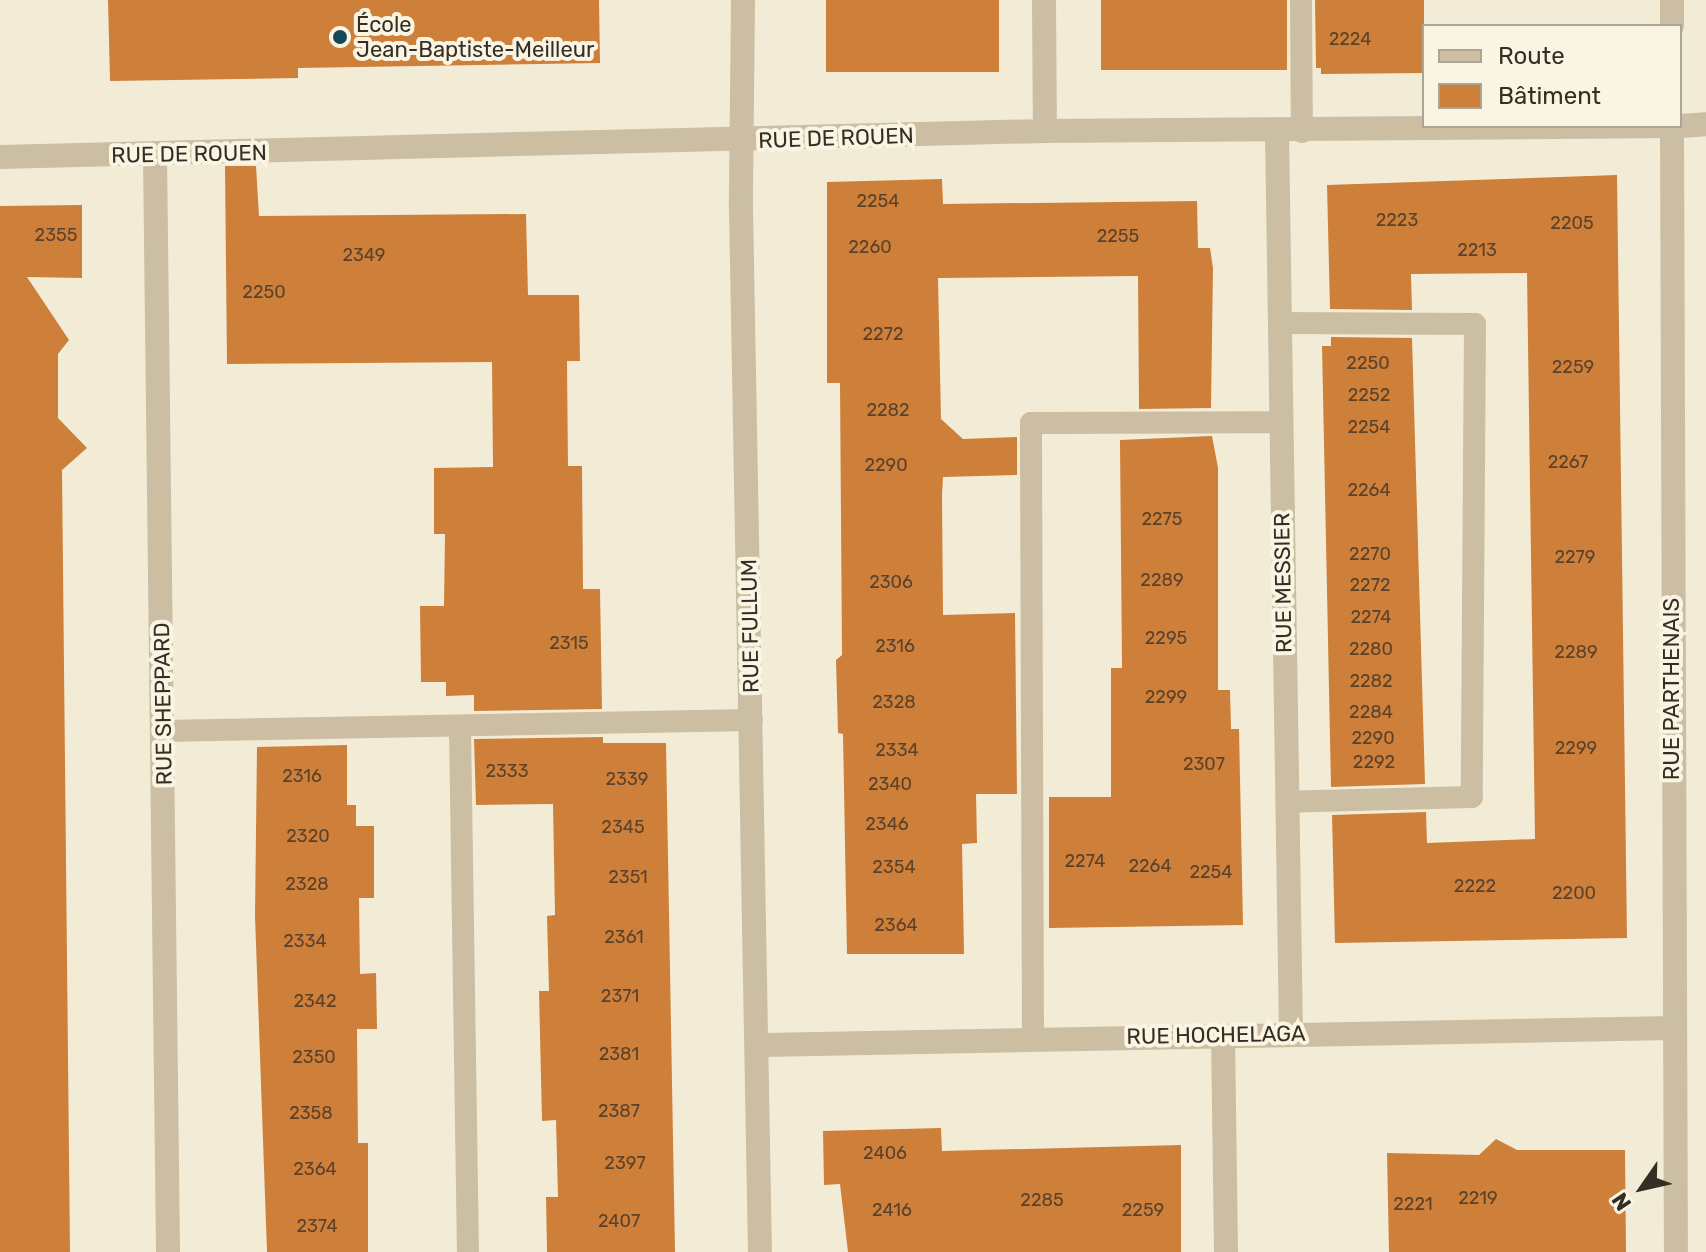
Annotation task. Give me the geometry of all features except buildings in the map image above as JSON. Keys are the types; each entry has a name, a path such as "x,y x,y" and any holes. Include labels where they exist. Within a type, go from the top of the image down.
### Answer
{"street":[{"name":"RUE FULLUM","path":"743,0 760,1252"},
{"path":"1044,0 1045,131"},
{"path":"1672,0 1672,24"},
{"path":"1682,126 1706,124"},
{"name":"RUE DE ROUEN","path":"0,157 1045,131 1277,133 1549,128"},
{"name":"RUE PARTHENAIS","path":"1672,128 1676,1252"},
{"name":"RUE MESSIER","path":"1277,133 1291,1033"},
{"name":"RUE SHEPPARD","path":"155,155 168,1252"},
{"name":"RUE HOCHELAGA","path":"759,1045 1673,1028"},
{"path":"1223,1035 1226,1252"}],"lane":[{"path":"1301,0 1302,132"},
{"path":"1279,323 1475,324 1472,797 1287,802"},
{"path":"1033,1040 1031,423 1280,422"},
{"path":"163,731 460,728 752,720"},
{"path":"460,728 468,1252"}],"place":[{"name":"École Jean-Baptiste-Meilleur","path":"340,37"}]}
